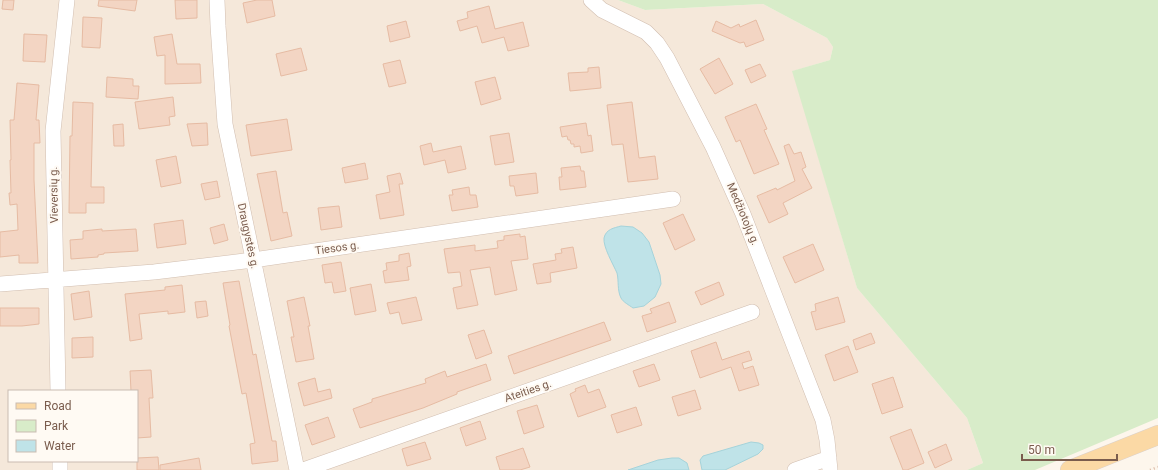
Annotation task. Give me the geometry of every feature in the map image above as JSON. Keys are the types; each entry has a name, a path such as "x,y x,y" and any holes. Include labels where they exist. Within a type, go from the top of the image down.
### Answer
{"main road":[{"path":"1070,470 1158,435"}],"street":[{"name":"Vieversių g.","path":"58,390 53,131 67,0"},
{"name":"Draugystės g.","path":"217,0 225,124 297,470"},
{"name":"Medžiotojų g.","path":"591,0 602,10 646,32 657,44 667,58 713,147 743,214 817,406 827,440 830,464"},
{"name":"Tiesos g.","path":"0,284 154,272 253,260 673,199"},
{"name":"Ateities g.","path":"304,470 752,312"},
{"path":"795,470 830,464"}],"path":[{"path":"1150,470 1158,467"}],"shaded area":[{"path":"0,0 618,0 645,10 763,4 827,38 833,47 830,60 793,71 857,288 967,418 983,463 967,470 0,470"}],"green space":[{"path":"618,0 1158,0 1158,418 1035,470 967,470 983,463 967,418 857,288 792,71 830,60 833,47 827,38 763,4 645,10"}],"water":[{"path":"621,226 633,227 642,233 649,242 660,275 661,284 655,297 644,306 633,308 622,299 619,292 617,273 605,246 605,235 611,229"},
{"path":"751,442 763,445 763,449 758,454 725,470 702,470 700,460 703,456"},
{"path":"679,458 687,463 689,470 628,470 658,460"}],"building":[{"path":"3,0 14,0 13,10 2,9"},
{"path":"99,0 137,0 135,11 98,6"},
{"path":"175,0 197,0 197,18 176,19"},
{"path":"257,0 272,0 275,16 247,23 243,3"},
{"path":"489,6 495,29 523,22 529,46 508,51 504,37 482,43 477,26 460,31 457,21 468,18 467,12"},
{"path":"83,17 102,18 100,48 82,47"},
{"path":"756,20 764,40 746,47 744,42 740,43 712,31 716,21 731,28 739,24 740,27"},
{"path":"406,21 410,37 390,42 387,26"},
{"path":"24,34 47,35 45,62 23,61"},
{"path":"172,34 177,64 200,64 201,83 165,84 165,55 157,56 154,37"},
{"path":"301,48 307,70 281,76 276,54"},
{"path":"719,58 733,84 715,94 700,69"},
{"path":"400,60 406,83 389,87 383,64"},
{"path":"760,64 766,76 751,83 745,70"},
{"path":"599,67 601,88 570,91 568,73 588,72 588,68"},
{"path":"107,77 133,79 133,86 139,86 138,99 106,97"},
{"path":"495,77 501,99 481,105 475,82"},
{"path":"17,83 39,85 36,120 39,120 40,143 34,143 34,180 38,263 19,263 19,255 0,257 0,232 18,230 17,204 10,205 9,193 11,193 10,120 14,120"},
{"path":"173,97 175,116 169,117 170,125 139,129 135,102"},
{"path":"73,102 93,103 91,187 104,187 104,203 86,203 86,213 69,213 70,136 72,136"},
{"path":"632,102 639,158 655,156 658,179 628,182 623,144 612,145 607,105"},
{"path":"756,104 767,129 764,130 779,164 754,174 740,140 736,142 725,117"},
{"path":"287,119 292,150 251,156 246,125"},
{"path":"207,123 208,145 192,146 187,124"},
{"path":"586,123 588,136 591,135 593,151 581,153 580,146 574,147 574,144 571,144 567,136 562,137 560,127"},
{"path":"123,124 124,146 114,146 113,125"},
{"path":"509,133 514,162 495,165 490,136"},
{"path":"431,143 433,152 461,146 466,169 448,173 445,160 424,165 420,146"},
{"path":"789,144 794,154 801,152 806,167 802,169 812,188 783,203 788,214 769,223 757,196 776,188 777,190 795,181 784,146"},
{"path":"176,156 181,183 161,187 156,160"},
{"path":"365,163 368,179 345,183 342,168"},
{"path":"580,166 581,171 584,171 586,187 560,190 559,177 562,177 561,168"},
{"path":"276,171 283,213 287,212 292,236 271,241 257,174"},
{"path":"400,173 403,184 399,184 404,215 380,219 376,195 390,192 387,176"},
{"path":"536,173 538,193 516,196 514,186 510,186 509,176"},
{"path":"217,181 220,197 205,200 201,184"},
{"path":"469,187 470,195 476,195 478,207 452,211 449,195 453,195 452,190"},
{"path":"339,206 342,227 321,230 318,208"},
{"path":"683,214 695,240 675,250 663,223"},
{"path":"183,220 186,244 157,248 154,224"},
{"path":"224,224 228,240 214,244 210,228"},
{"path":"102,229 102,231 136,229 138,251 104,253 98,255 98,257 71,259 70,240 83,239 83,231"},
{"path":"520,234 520,237 525,236 528,259 511,261 517,290 495,295 490,267 470,270 478,305 457,309 453,288 462,286 460,272 448,273 444,249 475,245 475,251 498,248 497,241 504,240 504,236"},
{"path":"813,244 824,270 795,283 783,257"},
{"path":"573,247 577,268 550,273 551,282 537,284 533,264 556,260 555,254 562,253 561,249"},
{"path":"409,253 411,266 407,267 409,280 385,283 383,271 387,270 386,263 399,261 399,255"},
{"path":"341,262 346,291 334,293 332,282 325,283 322,265"},
{"path":"239,281 253,355 256,354 272,441 276,441 278,461 252,464 250,444 255,443 246,393 242,394 229,326 223,283"},
{"path":"719,282 724,295 701,305 695,292"},
{"path":"371,284 376,311 355,315 350,288"},
{"path":"182,285 185,312 168,314 168,311 139,314 142,339 130,341 125,294 165,290 165,287"},
{"path":"89,291 92,317 74,320 71,294"},
{"path":"304,297 310,326 308,326 314,359 296,362 291,337 294,337 287,301"},
{"path":"416,297 422,320 402,324 399,312 390,314 387,303"},
{"path":"838,297 845,322 816,330 811,312 816,311 815,304"},
{"path":"206,301 208,316 197,318 195,302"},
{"path":"669,302 676,322 647,332 642,316 652,313 650,309"},
{"path":"0,308 39,308 39,324 0,326"},
{"path":"604,322 611,340 514,374 508,356"},
{"path":"484,330 492,353 476,359 468,335"},
{"path":"871,333 875,343 856,350 853,340"},
{"path":"93,337 93,357 72,358 72,338"},
{"path":"716,342 722,360 749,351 752,360 742,363 744,369 753,366 759,385 739,391 731,367 700,378 691,351"},
{"path":"848,346 858,372 834,381 825,355"},
{"path":"486,364 491,380 457,392 457,394 423,408 360,428 353,409 372,402 372,399 426,383 425,379 445,371 447,377"},
{"path":"654,364 660,380 639,387 633,371"},
{"path":"151,370 153,398 149,398 151,437 138,438 138,390 131,390 130,371"},
{"path":"893,377 903,407 882,414 872,384"},
{"path":"315,378 318,392 330,389 332,398 304,406 298,383"},
{"path":"585,385 588,393 599,389 606,407 578,417 570,394 576,391 575,389"},
{"path":"695,390 701,409 678,416 672,397"},
{"path":"537,405 544,427 524,434 517,411"},
{"path":"636,407 642,425 617,433 611,415"},
{"path":"328,417 335,437 312,445 305,425"},
{"path":"480,421 486,439 466,446 460,428"},
{"path":"911,429 924,463 907,470 903,470 890,437"},
{"path":"425,442 431,459 407,466 402,449"},
{"path":"946,444 952,460 935,468 928,452"},
{"path":"523,448 530,467 520,470 500,470 496,457"},
{"path":"158,457 159,470 137,470 138,458"},
{"path":"199,458 201,470 160,470 160,465"}]}
